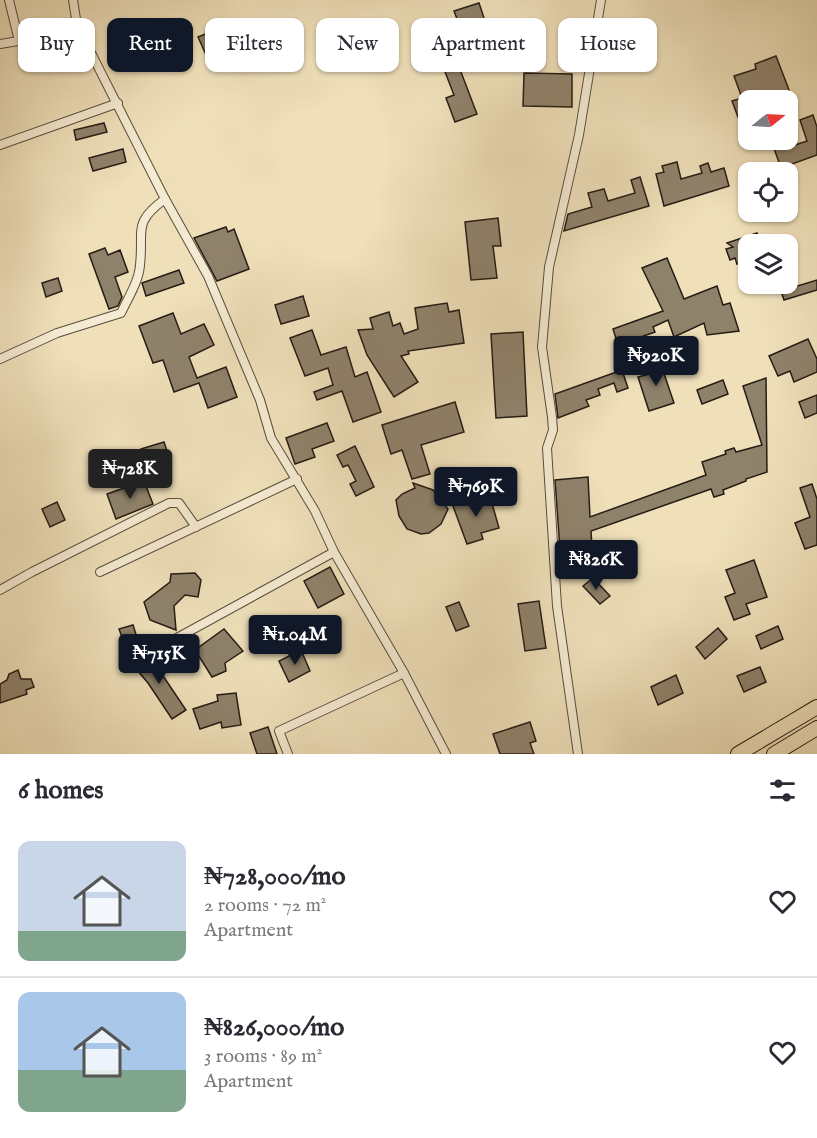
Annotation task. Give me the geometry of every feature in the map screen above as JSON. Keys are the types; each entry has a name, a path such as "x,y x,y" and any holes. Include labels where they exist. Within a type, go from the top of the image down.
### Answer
{"highway":[{"path":"738,754 817,707"},
{"path":"774,754 817,729"}],"street":[{"path":"9,0 18,37"},
{"path":"73,0 76,18"},
{"path":"578,754 557,606 547,448 553,430 542,346 549,267 579,135 601,0"},
{"path":"0,44 18,41"},
{"path":"95,58 165,198 208,276 260,400 271,438 297,479 334,552 404,673 446,754"},
{"path":"0,145 118,103"},
{"path":"0,359 57,333 121,313 141,266 140,230 148,211 165,198"},
{"path":"100,572 297,479"},
{"path":"0,590 169,503 179,503 183,506 196,527"},
{"path":"155,650 334,552"},
{"path":"288,754 279,731 404,673"}],"building":[{"path":"479,3 484,18 457,18 454,11"},
{"path":"205,34 205,53 198,37"},
{"path":"776,56 789,90 739,90 734,76 756,69 755,64"},
{"path":"445,72 461,72 477,114 455,122 446,98 454,95"},
{"path":"524,73 572,74 572,107 523,106"},
{"path":"738,99 738,117 732,101"},
{"path":"813,115 817,127 817,155 798,162 779,162 775,150 798,150 798,144 807,141 800,120"},
{"path":"104,123 107,132 76,140 74,130"},
{"path":"123,149 126,162 93,171 89,158"},
{"path":"677,162 681,179 702,173 700,166 708,163 711,172 724,168 729,186 664,206 656,174 664,172 662,166"},
{"path":"640,177 649,206 564,231 568,214 592,207 588,193 604,189 608,201 635,193 631,180"},
{"path":"498,218 501,246 493,246 497,278 471,280 465,222"},
{"path":"226,227 228,232 234,229 249,269 217,281 194,238"},
{"path":"738,239 738,264 735,258 730,260 726,249 733,247 727,243"},
{"path":"105,248 108,255 120,250 128,272 115,277 122,297 118,306 109,309 89,254"},
{"path":"667,258 684,299 717,286 723,305 730,303 739,331 707,335 704,323 674,337 668,320 653,327 655,332 618,345 613,329 663,311 642,268"},
{"path":"179,270 184,283 146,296 142,283"},
{"path":"58,278 62,291 46,297 42,283"},
{"path":"817,280 817,290 784,300 782,294 798,294 798,286"},
{"path":"303,296 309,316 281,324 275,305"},
{"path":"447,303 449,312 459,310 464,343 408,351 409,354 401,356 418,382 394,397 367,355 358,330 373,329 370,318 389,312 393,326 400,323 404,334 418,329 415,308"},
{"path":"173,313 181,334 204,324 214,345 189,357 197,378 226,367 237,397 208,408 199,383 174,392 163,360 153,363 139,326"},
{"path":"312,330 321,355 346,347 355,377 367,372 381,412 353,422 342,391 317,400 314,392 333,385 328,368 305,376 290,338"},
{"path":"523,332 527,416 496,418 491,334"},
{"path":"808,339 817,359 817,372 794,382 790,371 778,376 769,356"},
{"path":"658,356 674,403 649,411 638,377 653,373 648,359"},
{"path":"622,370 628,388 617,392 614,383 598,389 600,395 586,400 589,406 558,418 555,394"},
{"path":"766,378 767,472 723,490 724,494 714,497 711,489 591,531 592,547 560,549 555,480 588,477 590,517 706,475 702,462 726,454 725,451 734,448 736,452 762,445 743,386"},
{"path":"723,380 728,394 702,404 697,390"},
{"path":"817,395 817,413 805,418 799,402"},
{"path":"455,402 464,432 421,445 430,474 412,479 402,450 391,454 382,425"},
{"path":"327,423 334,441 312,449 315,457 295,464 286,438"},
{"path":"164,442 171,463 148,471 141,449"},
{"path":"355,446 374,487 356,496 350,484 356,481 348,465 343,467 337,455"},
{"path":"144,481 153,504 116,519 107,494"},
{"path":"413,483 433,490 448,509 441,524 429,533 421,534 407,529 399,516 396,500 402,494 415,488"},
{"path":"812,484 817,499 817,545 805,549 795,523 810,517 800,488"},
{"path":"489,493 499,528 481,533 483,539 467,544 453,506"},
{"path":"57,502 65,520 50,527 42,509"},
{"path":"754,560 767,597 746,604 750,614 734,620 725,597 735,593 726,570"},
{"path":"330,567 344,594 318,608 304,581"},
{"path":"195,573 201,580 198,597 185,595 174,606 176,630 150,620 144,602 170,582 171,574"},
{"path":"593,578 610,596 600,604 583,586"},
{"path":"539,601 546,648 525,651 518,604"},
{"path":"459,602 469,626 456,631 446,607"},
{"path":"133,625 139,644 126,648 119,629"},
{"path":"778,626 783,639 761,649 756,636"},
{"path":"718,628 727,639 705,659 696,647"},
{"path":"224,629 243,651 225,663 226,671 212,677 195,650"},
{"path":"301,650 310,671 289,682 279,661"},
{"path":"147,652 186,710 172,719 132,664"},
{"path":"760,667 766,682 744,692 737,676"},
{"path":"18,670 21,679 31,679 34,687 26,690 27,694 0,703 0,684 7,680 9,674"},
{"path":"676,675 683,693 658,705 651,687"},
{"path":"236,693 241,725 222,728 221,722 200,729 193,709 218,701 217,695"},
{"path":"530,722 536,741 530,743 534,754 500,754 493,734"},
{"path":"268,727 277,754 257,754 250,733"}]}
